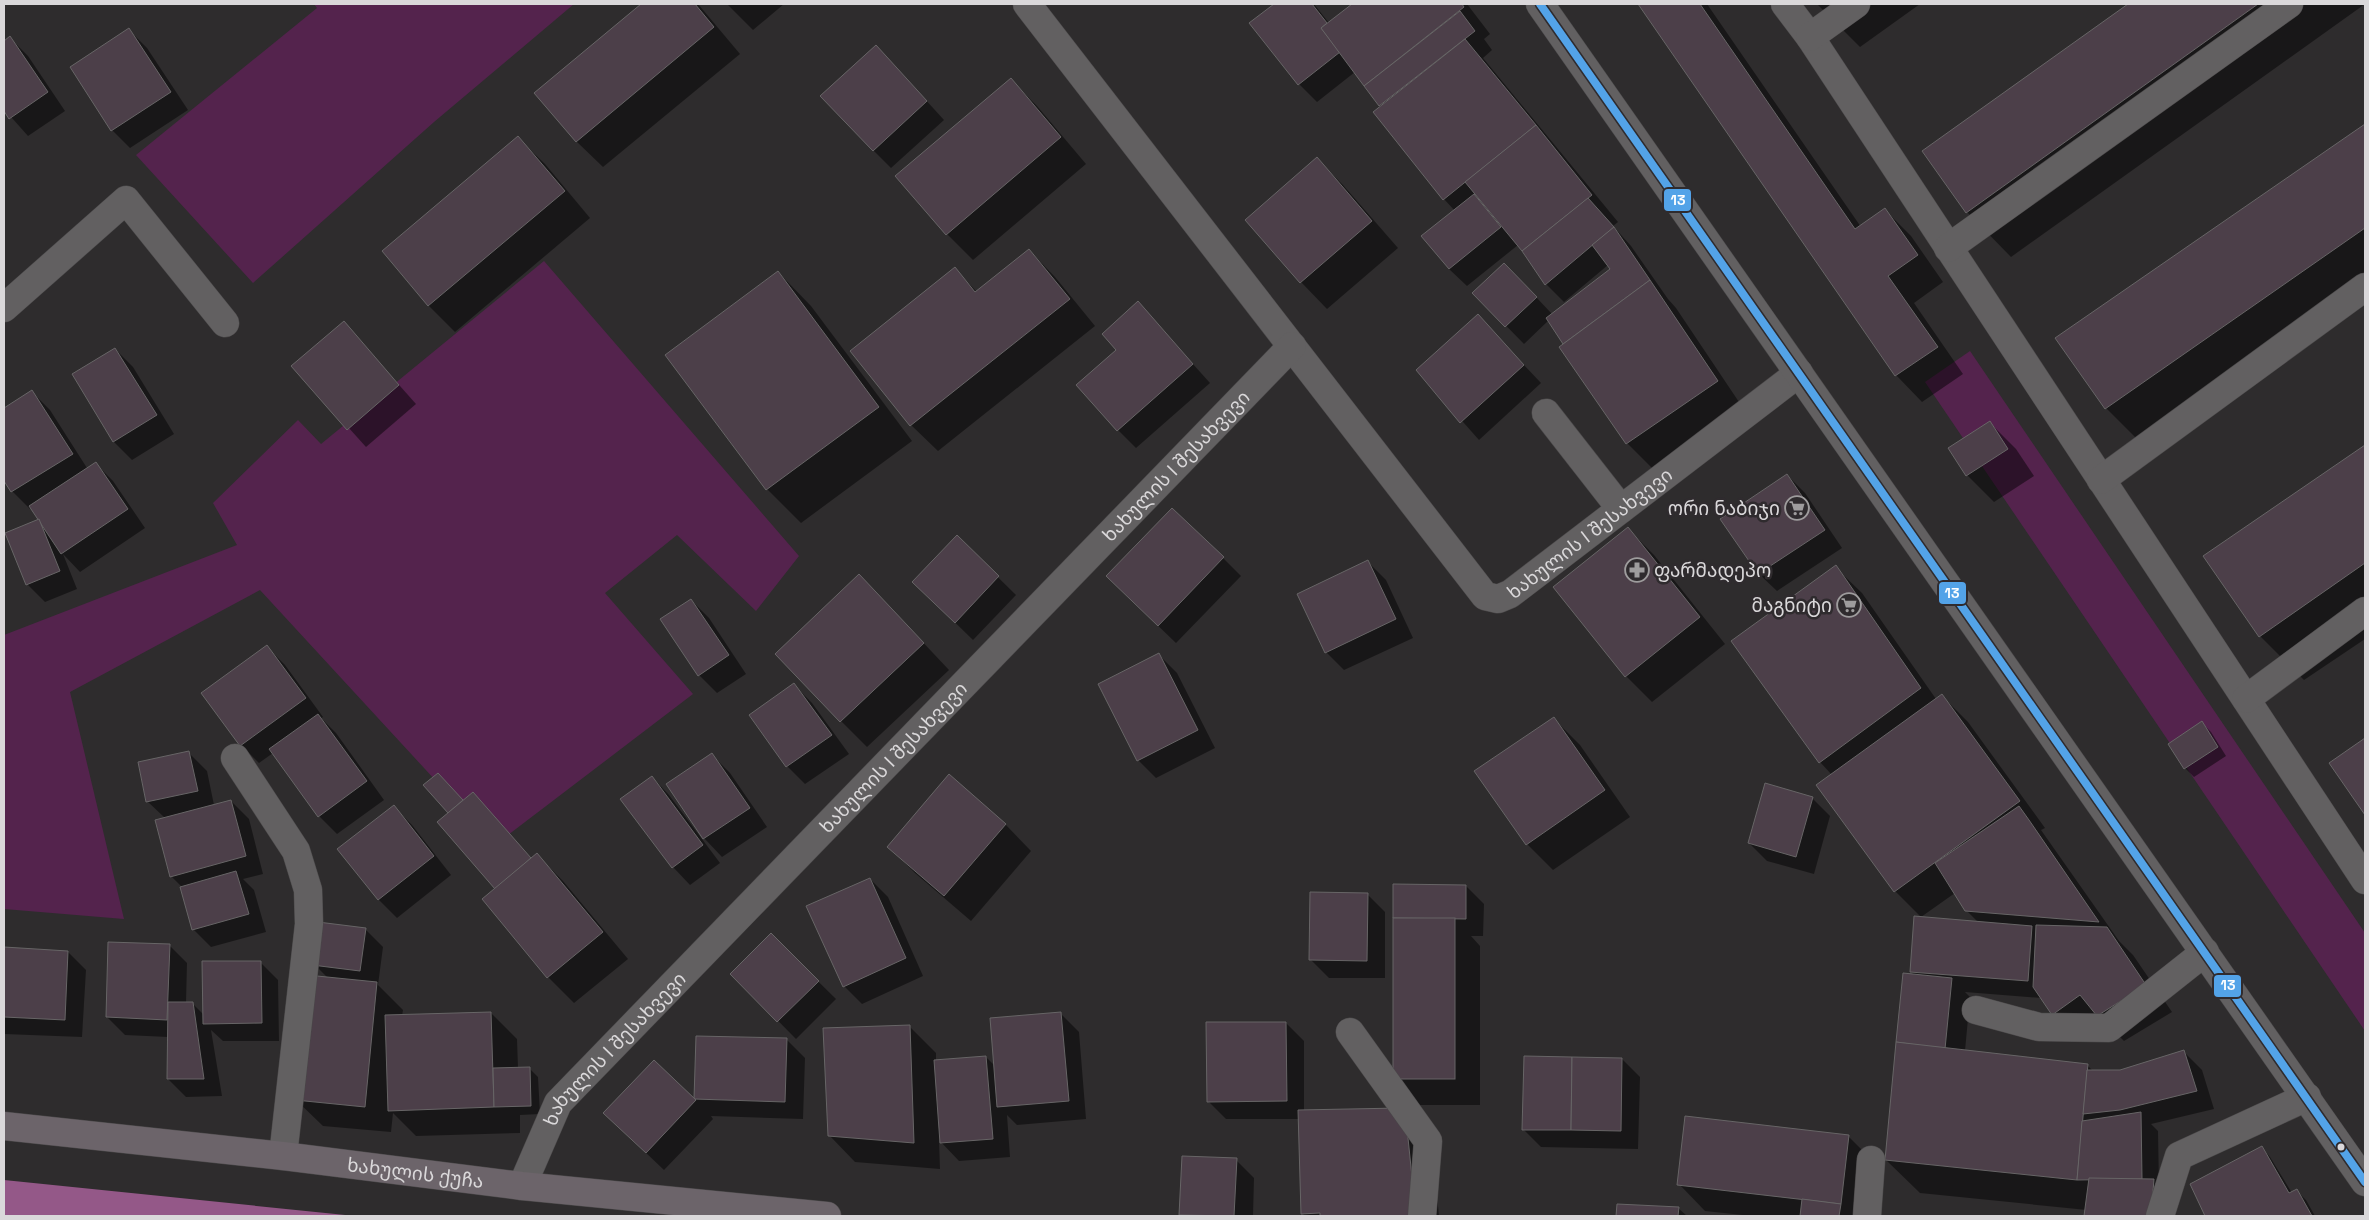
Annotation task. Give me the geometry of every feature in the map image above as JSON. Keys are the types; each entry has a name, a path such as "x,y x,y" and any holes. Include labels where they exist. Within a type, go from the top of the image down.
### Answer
{"main road":[{"name":"ხახულის ქუჩა","path":"4,1126 283,1156 522,1186 827,1216"}],"street":[{"name":"ხახულის I შესახვევი","path":"1027,4 1485,596 1498,600 1510,594 1799,373"},
{"path":"1540,4 2365,1182"},
{"path":"1785,4 1810,37 2365,880"},
{"path":"1810,37 1856,4"},
{"path":"1948,248 2289,4"},
{"path":"4,308 126,200 225,323"},
{"path":"2101,480 2365,287"},
{"name":"ხახულის I შესახვევი","path":"522,1186 558,1103 1292,346"},
{"path":"1546,413 1621,509"},
{"path":"2246,699 2365,610"},
{"path":"235,758 296,851 308,890 310,924 283,1156"},
{"path":"1976,1010 2038,1027 2109,1028 2205,952"},
{"path":"1350,1032 1428,1141 1422,1216"},
{"path":"2160,1216 2179,1156 2307,1097"},
{"path":"1866,1216 1871,1160"}],"shaded area":[{"path":"314,4 574,4 434,122 253,283 136,155 317,8"},
{"path":"544,261 799,556 756,611 677,535 605,593 693,694 495,845 260,590 70,692 124,919 4,909 4,635 237,545 213,503 298,420 321,444"},
{"path":"1970,351 2365,933 2365,1031 1925,382"},
{"path":"4,1180 355,1216 4,1216"}],"building":[{"path":"641,4 695,4 714,27 576,142 534,93"},
{"path":"1274,4 1312,4 1327,23 1321,28 1340,52 1298,85 1249,23"},
{"path":"1352,4 1462,4 1464,7 1364,86 1321,28"},
{"path":"1638,4 1700,4 1855,229 1885,208 1918,255 1888,276 1938,347 1895,376"},
{"path":"2128,4 2258,4 1966,213 1922,151"},
{"path":"1460,11 1475,31 1379,106 1364,86"},
{"path":"129,28 171,92 111,131 70,67"},
{"path":"10,36 48,92 9,119 4,111 4,41"},
{"path":"1465,39 1536,125 1443,200 1373,112"},
{"path":"876,45 927,101 873,151 820,96"},
{"path":"1011,78 1061,137 946,235 895,176"},
{"path":"2365,124 2365,228 2105,409 2055,338"},
{"path":"1536,125 1592,195 1522,251 1465,182"},
{"path":"518,136 565,191 428,306 382,251"},
{"path":"1317,157 1372,221 1300,283 1245,220"},
{"path":"1474,194 1501,227 1449,269 1421,236"},
{"path":"1588,198 1614,227 1545,285 1522,251"},
{"path":"1614,227 1650,280 1563,344 1546,318 1610,269 1592,245"},
{"path":"1029,249 1070,299 910,426 850,351 955,267 975,292"},
{"path":"1504,263 1537,297 1505,327 1472,293"},
{"path":"778,271 879,407 766,490 665,355"},
{"path":"1650,280 1718,381 1626,444 1559,347"},
{"path":"1138,301 1193,364 1117,431 1076,385 1116,350 1102,334"},
{"path":"1478,314 1524,365 1460,423 1416,370"},
{"path":"344,321 399,385 347,430 291,366"},
{"path":"115,348 157,415 113,442 72,374"},
{"path":"32,390 73,454 11,492 4,481 4,408"},
{"path":"1990,421 2008,449 1966,476 1948,448"},
{"path":"2365,445 2365,563 2259,637 2203,556"},
{"path":"96,462 128,509 61,554 29,506"},
{"path":"1787,474 1825,530 1758,574 1720,519"},
{"path":"1172,508 1224,557 1158,626 1106,576"},
{"path":"39,519 60,571 26,585 5,533"},
{"path":"1628,527 1700,617 1625,677 1553,587"},
{"path":"957,535 999,576 955,623 912,582"},
{"path":"1368,560 1396,619 1325,653 1297,594"},
{"path":"1836,565 1921,688 1819,763 1731,641"},
{"path":"859,574 924,643 840,722 775,654"},
{"path":"691,599 729,655 698,676 660,619"},
{"path":"267,645 306,698 240,746 201,693"},
{"path":"1159,653 1198,730 1137,761 1098,684"},
{"path":"794,683 832,735 786,767 749,715"},
{"path":"1942,694 2020,801 1894,892 1816,785"},
{"path":"318,714 367,781 318,817 269,749"},
{"path":"1554,717 1605,790 1526,845 1474,771"},
{"path":"2202,721 2218,747 2184,769 2168,744"},
{"path":"2365,738 2365,815 2329,763"},
{"path":"189,751 198,791 146,802 138,762"},
{"path":"712,753 750,808 703,839 666,784"},
{"path":"438,773 463,800 448,813 423,785"},
{"path":"949,774 1006,824 944,896 887,847"},
{"path":"652,776 703,845 672,868 620,799"},
{"path":"1765,783 1813,797 1796,857 1748,843"},
{"path":"473,792 531,858 495,889 437,822"},
{"path":"231,800 246,856 170,877 155,820"},
{"path":"394,805 434,856 378,900 337,849"},
{"path":"2019,806 2099,922 1965,911 1935,863"},
{"path":"537,853 603,932 547,978 482,899"},
{"path":"236,871 249,914 192,930 180,887"},
{"path":"870,878 906,958 843,987 806,906"},
{"path":"1393,884 1466,885 1466,919 1393,918"},
{"path":"1310,892 1368,893 1367,961 1309,960"},
{"path":"1914,916 2032,926 2028,981 1910,972"},
{"path":"1393,918 1455,918 1455,1079 1393,1079"},
{"path":"318,922 366,928 360,971 312,965"},
{"path":"2036,925 2107,927 2146,985 2097,1016 2080,995 2052,1015 2033,987"},
{"path":"771,933 819,981 777,1022 730,974"},
{"path":"108,942 170,944 167,1020 106,1017"},
{"path":"4,947 68,951 65,1020 4,1017"},
{"path":"202,961 261,961 262,1023 203,1024"},
{"path":"1903,973 1952,978 1945,1049 1896,1042"},
{"path":"307,975 377,982 365,1107 295,1100"},
{"path":"168,1002 193,1002 204,1079 167,1079"},
{"path":"491,1012 494,1107 388,1111 385,1015"},
{"path":"1061,1012 1069,1101 997,1107 990,1018"},
{"path":"1206,1022 1286,1022 1287,1101 1207,1102"},
{"path":"910,1025 914,1143 828,1136 823,1028"},
{"path":"696,1036 787,1038 785,1102 694,1099"},
{"path":"1896,1042 2088,1064 2077,1180 1885,1160"},
{"path":"2184,1050 2197,1091 2120,1110 2083,1114 2087,1070 2120,1070"},
{"path":"986,1056 993,1139 940,1143 934,1060"},
{"path":"1524,1056 1572,1057 1571,1130 1522,1130"},
{"path":"1572,1057 1622,1058 1621,1131 1571,1130"},
{"path":"654,1060 696,1100 646,1153 603,1113"},
{"path":"530,1067 531,1106 494,1107 493,1068"},
{"path":"1400,1108 1408,1138 1416,1216 1320,1216 1320,1213 1301,1214 1298,1110"},
{"path":"2141,1112 2142,1179 2077,1180 2082,1121"},
{"path":"1685,1116 1849,1135 1841,1204 1677,1185"},
{"path":"2262,1146 2289,1193 2297,1189 2312,1216 2205,1216 2190,1184"},
{"path":"1182,1156 1237,1158 1234,1216 1179,1215"},
{"path":"2089,1178 2154,1179 2151,1216 2084,1216"},
{"path":"1802,1199 1841,1204 1839,1216 1800,1216"},
{"path":"1617,1204 1679,1207 1678,1216 1616,1216"}],"transit line":[{"name":"13","path":"1540,4 2365,1182"}],"place":[{"name":"ორი ნაბიჯი","path":"1797,508"},
{"name":"ფარმადეპო","path":"1637,570"},
{"name":"მაგნიტი","path":"1849,605"}]}
